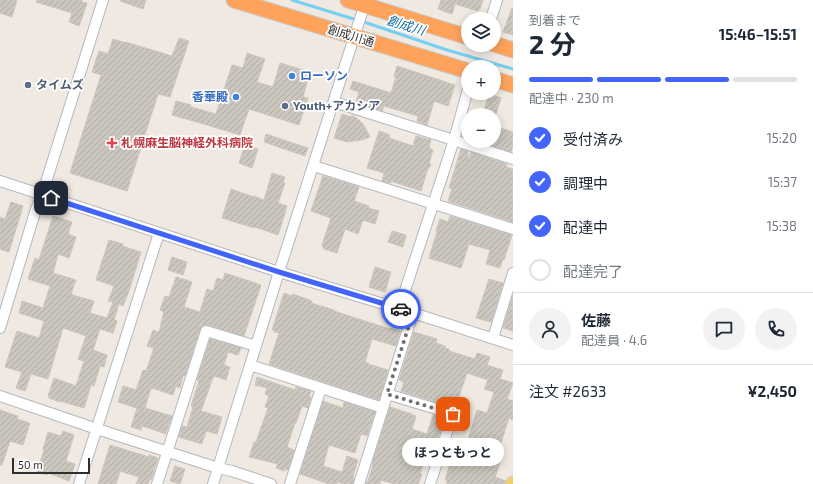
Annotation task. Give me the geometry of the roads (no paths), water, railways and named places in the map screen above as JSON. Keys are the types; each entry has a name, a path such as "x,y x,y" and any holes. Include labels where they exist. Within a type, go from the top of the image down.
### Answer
{"highway":[{"name":"創成川通","path":"234,0 356,33 461,69"},
{"path":"348,0 461,35"},
{"path":"501,46 513,50"},
{"path":"501,81 513,85"}],"street":[{"path":"0,328 36,208 42,195 103,0"},
{"path":"493,12 497,0"},
{"path":"213,484 364,6"},
{"path":"399,309 454,140 465,100"},
{"path":"334,102 513,159"},
{"path":"314,166 513,229"},
{"path":"0,182 279,272 513,345"},
{"path":"79,484 159,233"},
{"path":"493,338 513,273"},
{"path":"359,484 413,313"},
{"path":"157,484 206,331 256,346"},
{"path":"250,365 383,408"},
{"path":"290,484 320,388"},
{"path":"387,394 453,414 430,484"},
{"path":"0,396 167,452 271,484"}],"waterway":[{"name":"創成川","path":"292,0 447,50 513,69"}],"place":[{"name":"ローソン","path":"292,76"},
{"name":"タイムズ","path":"28,85"},
{"name":"香華殿","path":"236,97"},
{"name":"Youth+アカシア","path":"285,106"},
{"name":"札幌麻生脳神経外科病院","path":"112,143"},
{"name":"ほっともっと","path":"453,414"}]}
